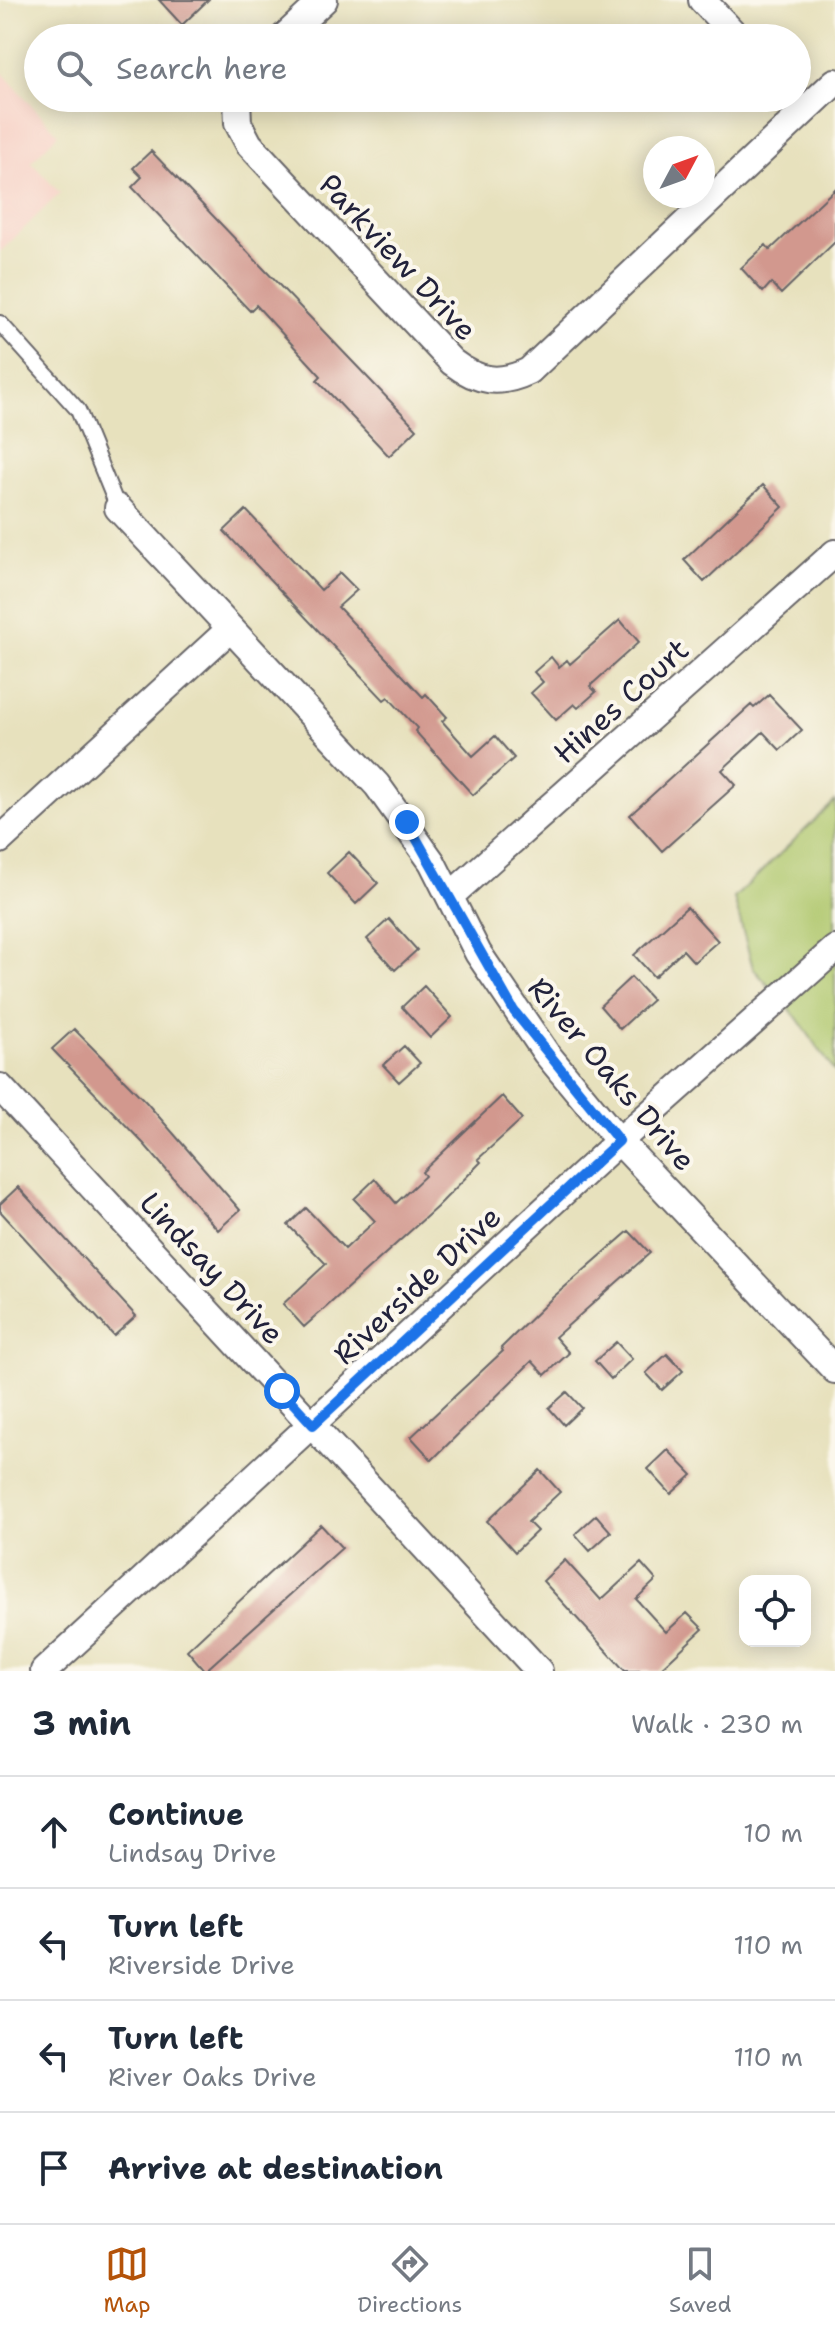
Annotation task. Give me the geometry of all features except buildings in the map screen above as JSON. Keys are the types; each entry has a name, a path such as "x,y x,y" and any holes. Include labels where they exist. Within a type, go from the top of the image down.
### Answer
{"street":[{"path":"298,24 324,0"},
{"path":"702,0 725,24"},
{"name":"Parkview Drive","path":"811,97 835,82"},
{"name":"Parkview Drive","path":"238,112 238,123 249,144 452,362 467,374 491,381 512,379 529,371 791,112"},
{"name":"River Oaks Drive","path":"118,508 377,785 407,822 450,896 478,953 514,1011 619,1141 835,1370"},
{"name":"Hines Court","path":"450,896 835,553"},
{"path":"0,840 230,629"},
{"name":"Riverside Drive","path":"44,1671 619,1141 835,949"},
{"name":"Lindsay Drive","path":"0,1087 539,1671"}],"lane":[{"path":"0,323 78,410 118,508"}],"shaded area":[{"path":"0,70 24,96 24,112 38,112 58,134 31,162 60,193 0,252"}],"green space":[{"path":"835,801 835,1072 797,1018 753,968 734,898"}],"route":[{"path":"282,1391 313,1425 619,1141 514,1011 478,953 432,862 407,822"}]}
